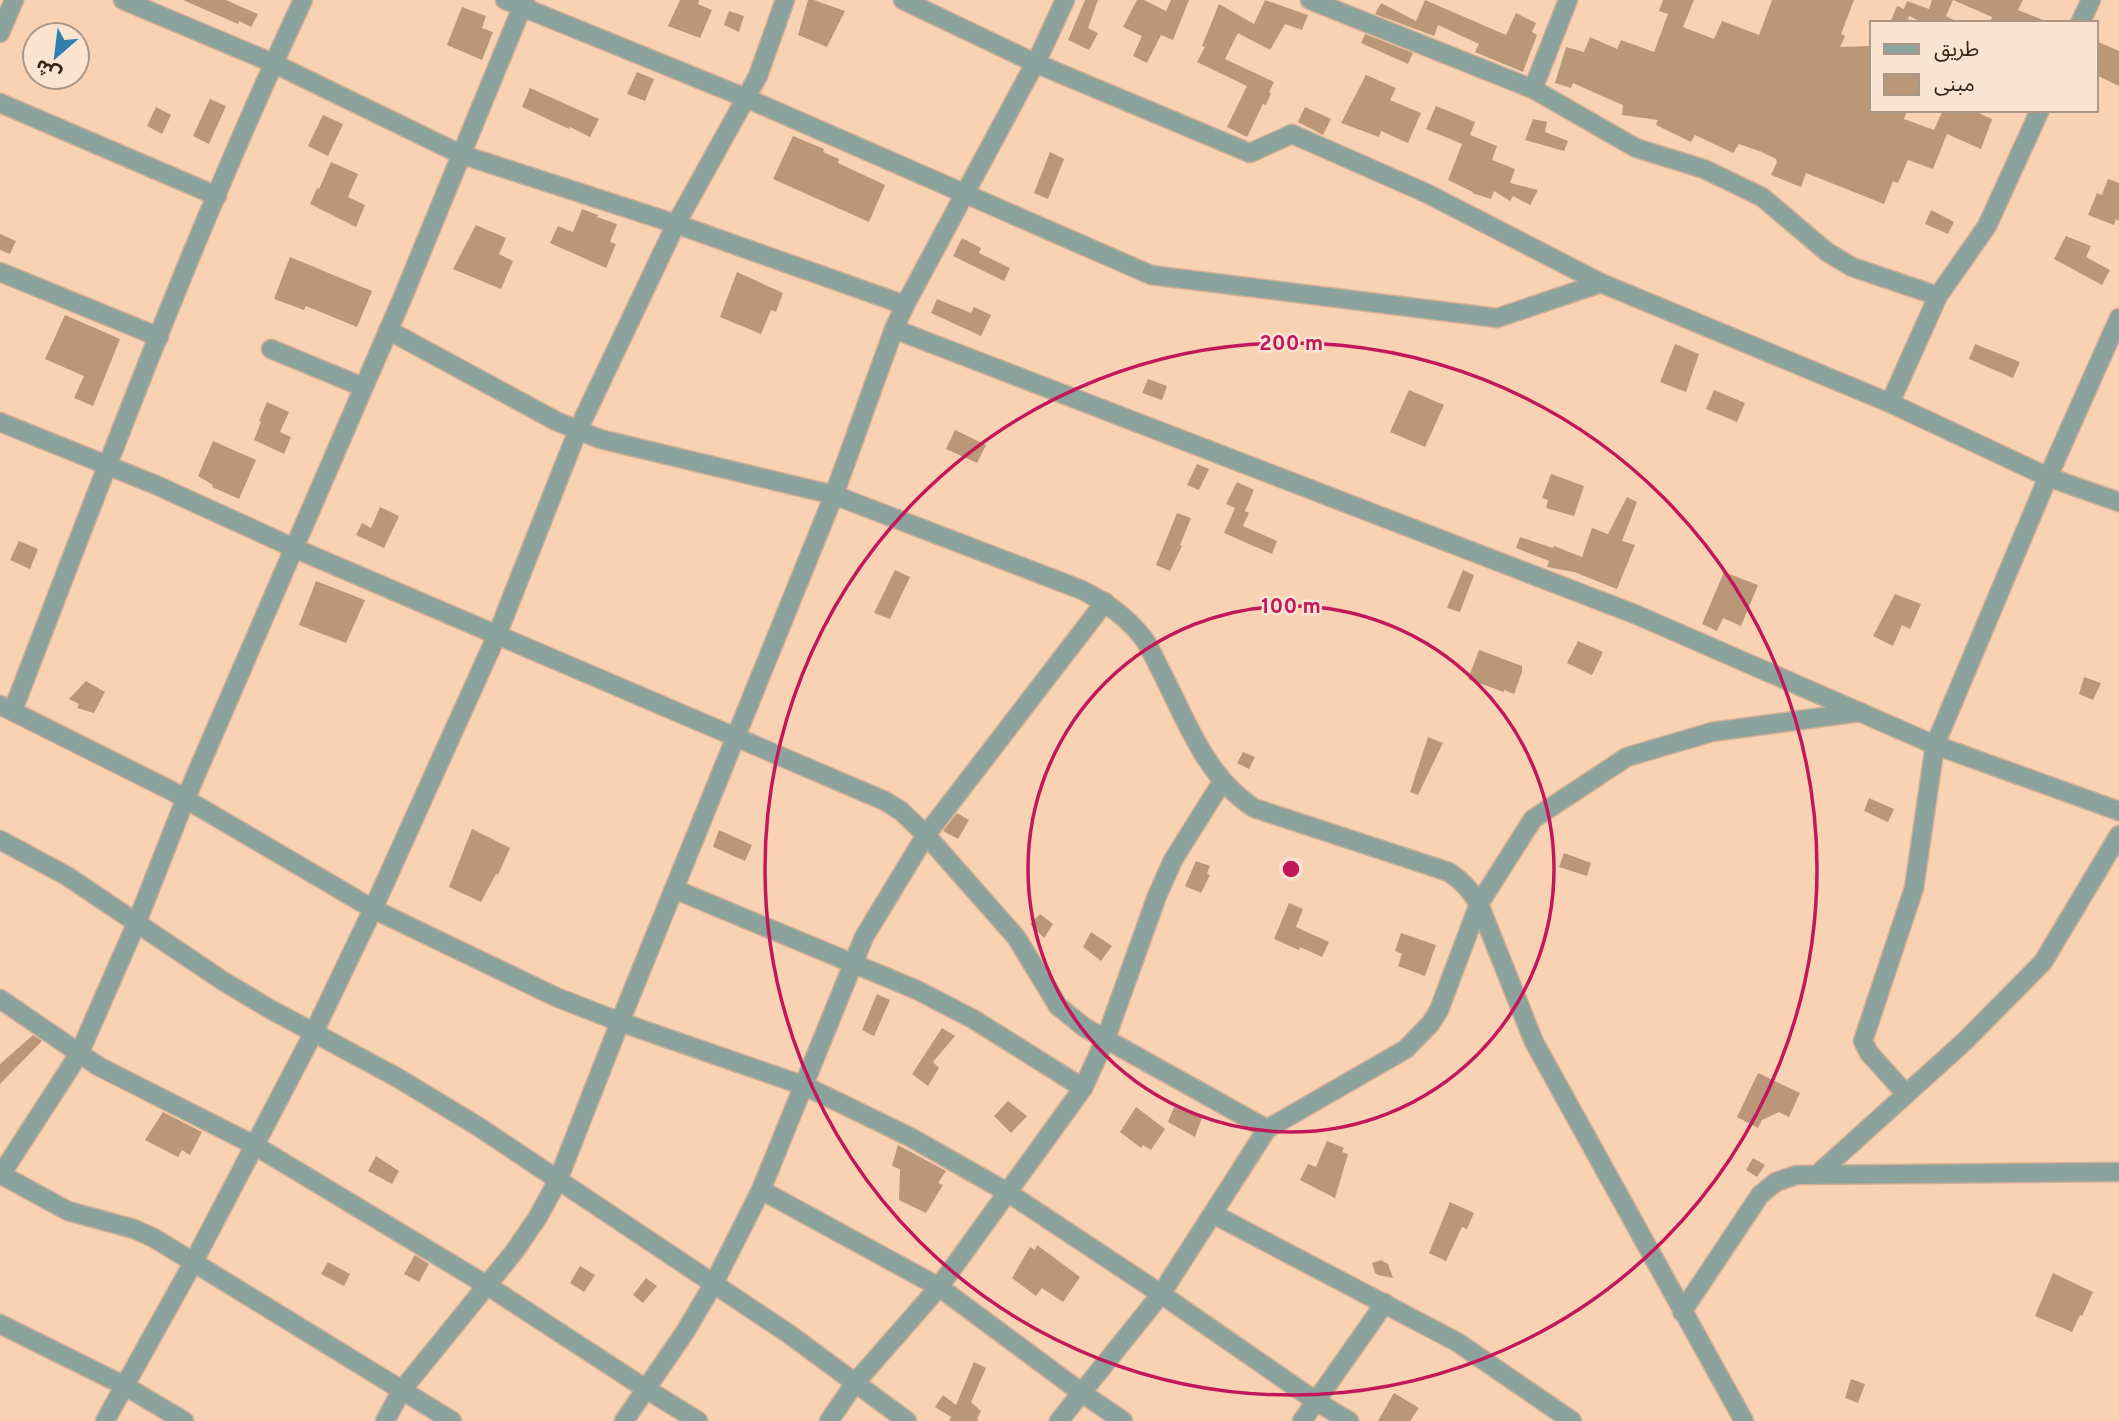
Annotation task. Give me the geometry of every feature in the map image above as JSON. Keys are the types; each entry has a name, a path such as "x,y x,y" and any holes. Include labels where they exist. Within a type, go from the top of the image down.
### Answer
{"street":[{"path":"0,33 14,0"},
{"path":"123,0 273,63 460,154 676,223 905,305"},
{"path":"303,0 273,63 217,196 6,707 185,800 373,909 556,997 805,1086 910,1137 1007,1192 1349,1421"},
{"path":"505,0 524,4 746,98 1151,275 1497,318 1601,283"},
{"path":"105,1421 193,1263 314,1032 373,909 497,635 578,430 676,223 758,76 785,0"},
{"path":"903,0 1035,63 1250,153 1292,134 1426,193 1601,283 1890,403 2048,477 2119,502"},
{"path":"385,1421 402,1390 514,1252 538,1217 558,1180 834,495 894,329 1035,63 1065,0"},
{"path":"1310,0 1533,89 1636,148 1704,169 1762,197 1827,252 1852,267 1938,296"},
{"path":"1533,89 1568,0"},
{"path":"2081,21 2091,0"},
{"path":"452,1421 154,1238 134,1229 68,1211 0,1175 79,1054 524,4"},
{"path":"0,103 217,196"},
{"path":"1890,403 1938,296 1987,226 2039,112"},
{"path":"0,272 159,337"},
{"path":"1906,1094 1869,1053 1863,1041 1914,888 1935,745 2048,477 2119,318"},
{"path":"894,329 1637,615 1935,745 2119,811"},
{"path":"387,330 578,430 627,447 834,495 1082,590 1121,614 1146,642 1203,755 1222,782 1238,797 1254,808 1449,872 1461,881 1472,891 1479,904 1534,1042 1744,1421"},
{"path":"271,349 363,387"},
{"path":"0,422 156,485 295,548 885,801 901,811 926,835 1016,937 1058,1006 1084,1027 1267,1129"},
{"path":"624,1421 685,1332 714,1283 761,1189 864,937 926,835 1105,602"},
{"path":"1059,1421 1161,1294 1267,1129 1406,1049 1420,1037 1439,1010 1479,904 1533,820 1627,757 1712,732 1860,712"},
{"path":"829,1421 855,1383 939,1286 1083,1088 1106,1038 1157,895 1173,860 1222,782"},
{"path":"1819,1173 1965,1041 2043,962 2119,835"},
{"path":"0,840 67,877 223,981 444,1106 789,1334 907,1421"},
{"path":"674,889 917,990 973,1019 1083,1088"},
{"path":"0,999 117,1077 254,1145 488,1286 698,1421"},
{"path":"1682,1312 1760,1195 1776,1182 1796,1175 2119,1172"},
{"path":"761,1189 939,1286 1123,1421"},
{"path":"1213,1214 1457,1342 1572,1421"},
{"path":"1302,1421 1385,1303"},
{"path":"0,1324 125,1386 184,1421"}],"building":[{"path":"183,0 226,0 258,14 251,27"},
{"path":"680,0 699,0 698,4 712,10 700,38 668,26"},
{"path":"808,0 845,11 827,47 798,35"},
{"path":"1085,0 1098,0 1088,28 1098,33 1089,50 1068,40"},
{"path":"1137,0 1144,0 1166,11 1171,0 1189,0 1173,40 1161,35 1147,63 1133,56 1142,36 1123,27"},
{"path":"1265,0 1308,15 1302,30 1285,24 1270,50 1238,33 1225,59 1274,82 1266,105 1263,104 1247,137 1227,127 1247,86 1197,62 1205,47 1202,46 1219,4 1254,24"},
{"path":"1425,0 1506,35 1516,13 1536,23 1532,32 1537,35 1523,72 1475,52 1479,44 1438,25 1434,36 1375,14 1381,3 1416,21"},
{"path":"1663,0 1694,0 1683,27 1714,39 1722,21 1759,35 1772,0 1854,0 1841,34 1845,36 1840,47 1869,46 1870,112 1906,112 1904,119 1934,130 1942,112 1976,112 1992,119 1981,149 1947,134 1933,169 1908,160 1898,183 1893,181 1884,204 1806,173 1801,187 1771,175 1776,159 1762,152 1739,144 1733,153 1695,135 1691,142 1656,125 1658,120 1622,115 1623,105 1573,83 1571,88 1555,83 1566,47 1584,52 1590,37 1617,49 1621,40 1654,52 1668,14 1659,11"},
{"path":"1932,0 1953,0 1946,16 1956,21 1920,21 1909,16 1908,21 1891,21 1897,6 1904,9 1907,1 1929,9"},
{"path":"1953,0 2023,0 2018,10 2046,21 1991,21 1992,17"},
{"path":"462,7 486,16 482,28 493,32 482,60 447,45"},
{"path":"729,11 744,16 739,32 724,25"},
{"path":"1365,34 1413,53 1408,64 1361,43"},
{"path":"2098,42 2119,51 2119,86 2098,76"},
{"path":"637,72 654,79 645,101 627,94"},
{"path":"1366,75 1396,88 1390,100 1421,113 1408,143 1381,131 1379,137 1341,123"},
{"path":"530,88 599,119 590,137 522,107"},
{"path":"210,99 226,106 209,144 193,136"},
{"path":"1436,106 1475,122 1470,135 1497,146 1492,160 1515,169 1510,183 1538,190 1530,205 1513,196 1510,201 1494,191 1491,199 1472,193 1448,180 1462,144 1426,129"},
{"path":"156,107 171,115 162,134 147,126"},
{"path":"1305,107 1331,119 1323,135 1298,122"},
{"path":"323,115 343,124 328,156 308,146"},
{"path":"1533,119 1547,122 1545,132 1568,141 1564,151 1525,140"},
{"path":"793,136 824,149 823,152 839,159 838,163 885,185 869,222 773,179"},
{"path":"1050,152 1064,159 1048,199 1034,193"},
{"path":"331,162 358,174 348,197 365,205 356,227 310,204"},
{"path":"2108,179 2119,183 2119,221 2116,219 2114,225 2088,215 2097,193 2102,195"},
{"path":"582,209 617,224 610,242 616,244 606,268 550,243 558,226 573,232"},
{"path":"1931,210 1954,222 1948,234 1925,224"},
{"path":"476,225 506,238 499,254 513,261 501,289 453,269"},
{"path":"0,234 16,241 10,254 0,250"},
{"path":"2066,236 2091,246 2086,257 2110,270 2102,285 2054,259"},
{"path":"962,238 981,248 979,253 1010,268 1004,281 953,256"},
{"path":"290,257 372,291 357,327 306,306 304,310 274,299"},
{"path":"737,272 783,293 776,312 771,310 761,334 720,317"},
{"path":"937,299 971,313 974,307 991,315 981,336 931,313"},
{"path":"65,315 120,339 93,406 74,398 84,376 45,359"},
{"path":"1675,344 1699,354 1686,392 1660,382"},
{"path":"1975,344 2020,362 2013,378 1969,359"},
{"path":"1148,379 1167,386 1162,400 1142,393"},
{"path":"1409,390 1444,405 1425,447 1390,432"},
{"path":"1714,390 1745,403 1737,422 1706,409"},
{"path":"267,402 289,412 280,432 291,437 284,454 254,440"},
{"path":"955,430 986,445 977,463 946,449"},
{"path":"213,441 256,460 239,499 212,487 213,485 198,476"},
{"path":"1197,464 1209,469 1199,490 1187,485"},
{"path":"1551,474 1584,486 1574,516 1546,508 1548,500 1542,498"},
{"path":"1237,482 1254,490 1245,511 1249,513 1243,526 1277,541 1272,554 1224,533 1235,508 1226,504"},
{"path":"1627,497 1637,502 1622,541 1635,545 1617,589 1574,572 1547,567 1549,561 1516,548 1520,537 1582,557 1592,528 1608,534"},
{"path":"380,507 399,516 384,548 356,535 362,523 371,528"},
{"path":"1177,513 1191,518 1170,571 1156,565"},
{"path":"19,541 38,549 30,569 10,560"},
{"path":"895,570 910,577 890,619 874,613"},
{"path":"1463,570 1474,575 1460,612 1447,608"},
{"path":"1724,572 1758,585 1741,626 1723,618 1717,631 1702,624"},
{"path":"316,581 365,600 346,643 299,625"},
{"path":"1895,594 1921,604 1910,629 1902,625 1893,646 1873,636"},
{"path":"1578,641 1603,652 1592,675 1567,663"},
{"path":"1479,650 1522,666 1514,694 1468,679"},
{"path":"2084,677 2101,683 2093,700 2079,694"},
{"path":"86,681 105,692 94,713 77,708 79,704 69,699"},
{"path":"1428,737 1443,743 1418,795 1410,792"},
{"path":"1243,752 1255,757 1249,769 1237,763"},
{"path":"1869,798 1894,809 1888,822 1864,811"},
{"path":"957,813 969,820 958,839 943,831"},
{"path":"472,829 510,848 498,875 496,874 481,902 449,887"},
{"path":"719,830 752,845 745,861 713,847"},
{"path":"1564,853 1591,863 1587,876 1559,867"},
{"path":"1196,861 1210,866 1207,874 1210,875 1201,893 1185,886"},
{"path":"1289,903 1303,909 1296,927 1329,942 1322,957 1274,939"},
{"path":"1040,914 1053,924 1044,938 1030,924"},
{"path":"1091,932 1112,946 1101,961 1083,947"},
{"path":"1401,933 1436,945 1425,976 1398,966 1402,954 1395,951"},
{"path":"877,994 890,1000 874,1036 862,1030"},
{"path":"942,1028 955,1036 933,1062 939,1068 928,1086 912,1074"},
{"path":"33,1035 42,1041 0,1084 0,1064"},
{"path":"1758,1073 1800,1093 1789,1117 1779,1112 1762,1120 1758,1128 1737,1117"},
{"path":"1008,1101 1027,1116 1011,1133 994,1116"},
{"path":"1136,1107 1165,1129 1151,1150 1143,1145 1141,1148 1120,1132"},
{"path":"1174,1107 1202,1118 1195,1137 1168,1122"},
{"path":"163,1112 202,1132 190,1155 182,1150 178,1157 145,1140"},
{"path":"1327,1141 1344,1148 1342,1152 1348,1154 1335,1198 1300,1180 1308,1164 1316,1167"},
{"path":"898,1145 946,1171 938,1183 943,1185 926,1213 899,1200 900,1169 892,1166"},
{"path":"376,1156 399,1171 392,1184 368,1171"},
{"path":"1753,1158 1765,1165 1757,1177 1746,1170"},
{"path":"1450,1202 1474,1213 1467,1229 1462,1227 1446,1261 1429,1253"},
{"path":"1037,1245 1080,1277 1063,1302 1042,1288 1036,1296 1012,1278 1030,1247 1035,1250"},
{"path":"415,1255 429,1264 419,1282 404,1274"},
{"path":"1381,1260 1388,1264 1393,1278 1375,1273 1372,1263"},
{"path":"328,1262 350,1274 344,1286 321,1274"},
{"path":"580,1266 595,1275 584,1292 570,1283"},
{"path":"2053,1273 2093,1292 2072,1332 2035,1316"},
{"path":"646,1278 657,1286 643,1303 633,1295"},
{"path":"974,1362 986,1368 971,1402 981,1411 977,1419 979,1421 949,1421 951,1417 935,1407 943,1395 956,1405"},
{"path":"1851,1379 1865,1384 1858,1403 1845,1398"},
{"path":"1394,1393 1419,1408 1410,1421 1378,1421"}]}
